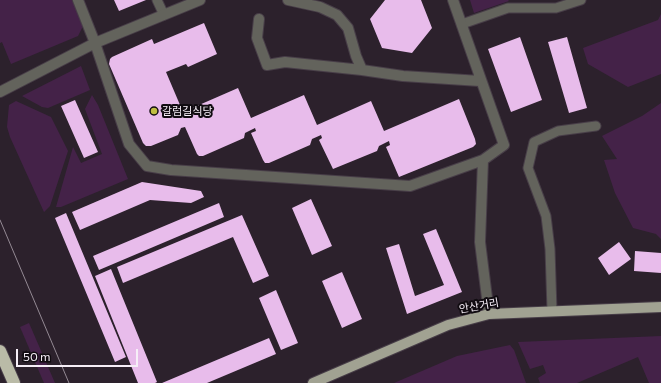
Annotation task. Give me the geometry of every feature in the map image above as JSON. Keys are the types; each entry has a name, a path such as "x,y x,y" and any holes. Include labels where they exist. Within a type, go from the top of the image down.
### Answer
{"highway":[{"path":"0,351 14,383"}],"main road":[{"name":"안산거리","path":"313,383 405,342 448,325 488,314 661,307"}],"street":[{"path":"78,0 95,43 128,144 147,166 171,170 410,186 483,160 504,145 480,82 453,0"},
{"path":"0,92 95,43 200,0"},
{"path":"288,0 320,7 337,15 348,28 356,56 362,70"},
{"path":"259,19 257,38 267,65 285,62 362,70 402,76 480,82"},
{"path":"483,160 480,242 488,314"}],"lane":[{"path":"157,0 164,15"},
{"path":"462,24 508,8 556,8 581,0"},
{"path":"552,311 550,249 546,216 528,168 534,142 558,131 596,126"}],"shaded area":[{"path":"0,0 72,0 83,26 78,36 11,64 2,42 0,43"},
{"path":"470,0 508,0 509,1 474,13"},
{"path":"661,14 661,74 628,87 588,64 583,48 658,20"},
{"path":"81,66 90,90 48,108 42,107 22,96"},
{"path":"92,95 98,105 128,179 61,207 56,207 73,147 81,163 102,154 85,109"},
{"path":"16,101 51,117 68,151 50,206 44,212 10,137 7,127 9,105"},
{"path":"661,103 661,239 656,234 633,228 615,193 604,160 617,159 602,136 642,116"},
{"path":"29,323 55,383 44,383 20,327"},
{"path":"661,336 661,383 649,383 638,357 577,383 540,383 538,378 546,373 543,365 530,369 518,342"},
{"path":"510,345 514,350 526,383 394,383 457,356"}],"building":[{"path":"114,0 146,0 119,11"},
{"path":"385,0 421,0 432,28 412,53 382,48 370,19"},
{"path":"204,23 217,54 188,67 186,64 166,72 183,112 238,88 251,118 304,95 317,125 371,101 384,131 459,99 476,144 473,147 399,177 386,147 390,145 389,141 379,146 377,151 333,169 319,140 322,138 321,135 312,139 310,145 269,163 265,163 263,160 251,133 256,131 255,128 245,133 244,138 203,156 199,156 197,154 185,127 181,128 178,135 151,146 146,146 143,143 109,64 110,59 152,39 154,44"},
{"path":"520,37 542,100 511,112 488,49"},
{"path":"567,37 587,108 569,113 548,42"},
{"path":"75,100 98,152 84,158 61,106"},
{"path":"142,182 201,191 204,197 191,203 150,200 80,230 72,212"},
{"path":"311,199 332,246 312,255 292,208"},
{"path":"219,203 224,217 99,270 93,256"},
{"path":"66,213 126,357 115,362 55,218"},
{"path":"242,215 269,276 253,283 233,237 123,283 117,267"},
{"path":"436,229 462,292 407,314 386,248 399,244 415,296 444,285 423,234"},
{"path":"619,242 631,259 609,275 598,258"},
{"path":"635,251 661,253 661,273 634,271"},
{"path":"111,269 157,382 155,383 138,383 95,276"},
{"path":"342,272 362,319 342,328 322,281"},
{"path":"276,290 298,343 281,350 259,298"},
{"path":"269,338 276,354 207,383 162,383"}],"tram line":[{"path":"0,220 69,383"}],"place":[{"name":"갈럼길식당","path":"154,111"}]}
